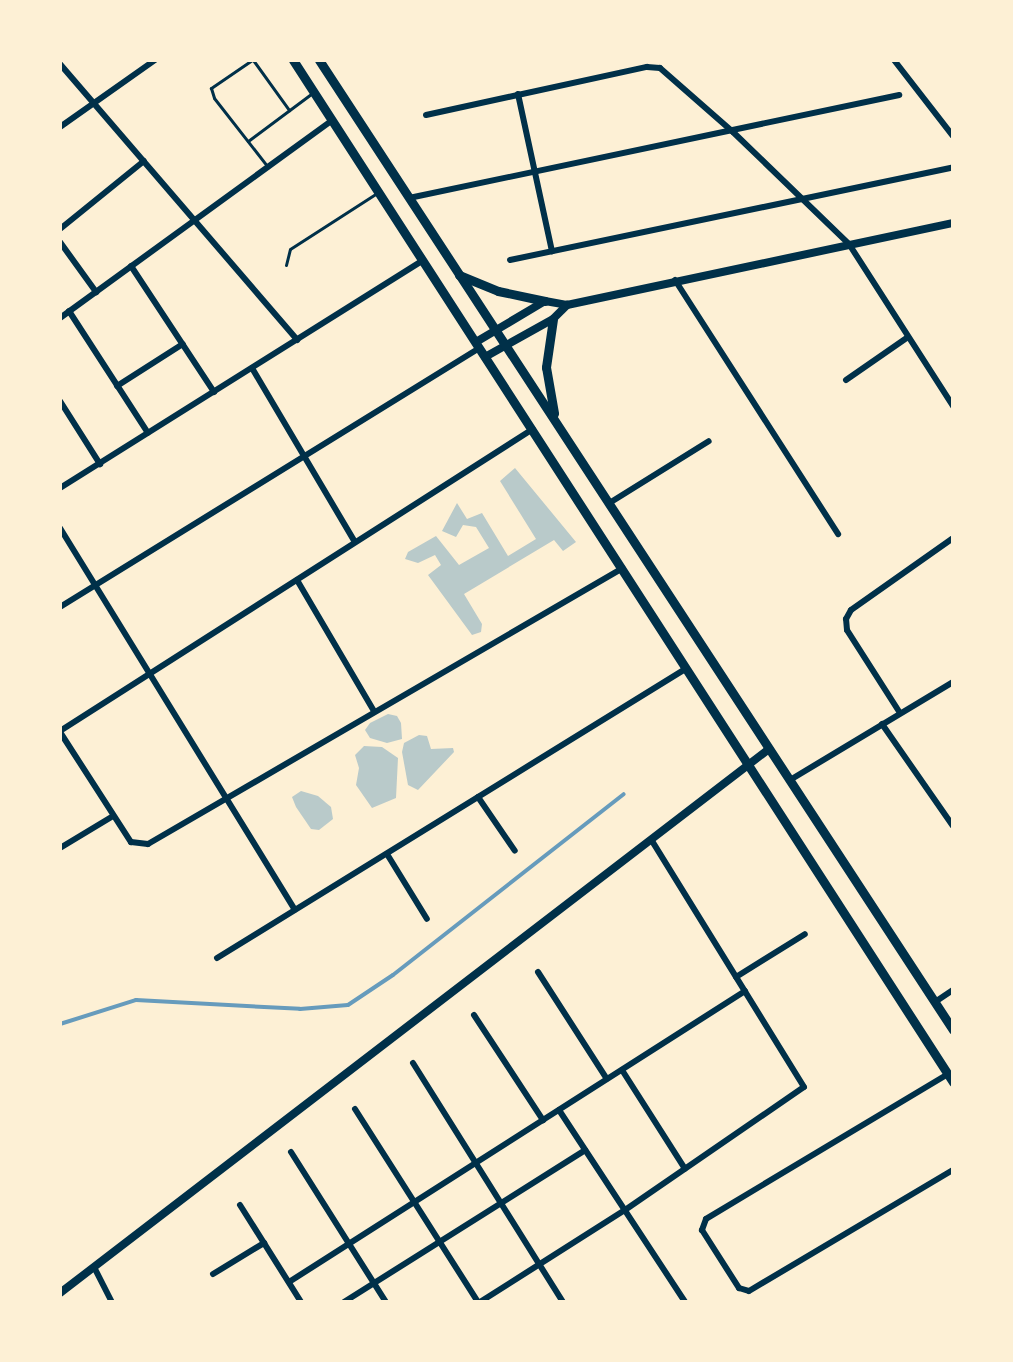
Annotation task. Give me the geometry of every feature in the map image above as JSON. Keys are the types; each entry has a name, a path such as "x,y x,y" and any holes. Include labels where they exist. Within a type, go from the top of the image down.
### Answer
{"main road":[{"path":"292,60 377,193 534,429 950,1078"},
{"path":"319,60 495,330 611,502 953,1030"},
{"path":"459,275 498,291 567,305 675,280 953,223"},
{"path":"478,345 495,330 545,301"},
{"path":"485,357 553,320 567,305"},
{"path":"553,320 546,367 555,418"}],"street":[{"path":"60,127 154,60"},
{"path":"660,68 663,60"},
{"path":"894,60 953,136"},
{"path":"60,64 297,340"},
{"path":"426,115 647,67 660,68 805,199 849,244 953,406"},
{"path":"518,94 552,251"},
{"path":"409,198 733,132 899,95"},
{"path":"60,318 331,122"},
{"path":"60,229 144,161"},
{"path":"510,260 952,168"},
{"path":"60,242 96,292"},
{"path":"60,488 422,261"},
{"path":"131,266 214,392"},
{"path":"675,280 838,534"},
{"path":"69,311 147,434"},
{"path":"846,380 908,337"},
{"path":"117,386 183,344"},
{"path":"60,607 478,345"},
{"path":"252,368 356,542"},
{"path":"60,401 99,464"},
{"path":"534,429 60,731 112,816 131,842 148,844 225,797 623,568"},
{"path":"611,502 709,441"},
{"path":"60,528 295,910"},
{"path":"900,713 847,630 846,620 851,610 953,538"},
{"path":"297,580 374,711"},
{"path":"217,958 687,668"},
{"path":"790,780 953,682"},
{"path":"882,724 953,825"},
{"path":"60,1293 769,749"},
{"path":"478,797 515,851"},
{"path":"60,848 112,816"},
{"path":"356,1109 479,1302 625,1210 804,1087 652,841"},
{"path":"387,854 427,919"},
{"path":"736,977 805,934"},
{"path":"538,972 607,1079"},
{"path":"935,1002 953,990"},
{"path":"289,1282 745,991"},
{"path":"474,1016 543,1120"},
{"path":"412,1063 563,1302"},
{"path":"622,1070 685,1169"},
{"path":"950,1078 706,1219 702,1230 739,1288 749,1291 953,1170"},
{"path":"559,1110 685,1302"},
{"path":"344,1302 585,1150"},
{"path":"291,1152 386,1302"},
{"path":"240,1205 302,1302"},
{"path":"213,1274 264,1243"},
{"path":"94,1267 112,1302"}],"lane":[{"path":"268,167 214,98 211,88 253,60 289,110"},
{"path":"248,141 313,93"},
{"path":"286,265 290,249 377,193"}],"shaded area":[{"path":"515,468 576,542 563,551 554,540 464,594 482,624 481,632 472,635 428,575 441,565 435,555 418,563 405,559 408,552 436,536 459,565 489,548 476,527 463,525 456,537 442,531 457,503 467,519 482,513 508,556 536,539 500,481"},
{"path":"388,714 397,716 401,723 402,739 387,743 370,738 365,730 370,723"},
{"path":"419,735 427,736 431,749 453,748 454,752 418,790 408,785 402,752 404,743"},
{"path":"364,746 382,747 398,758 396,798 372,808 356,785 359,768 355,755"},
{"path":"301,791 318,796 331,807 333,819 319,830 311,829 296,807 292,797"}],"waterway":[{"path":"60,1024 136,1000 300,1009 348,1005 393,975 624,794"}]}
